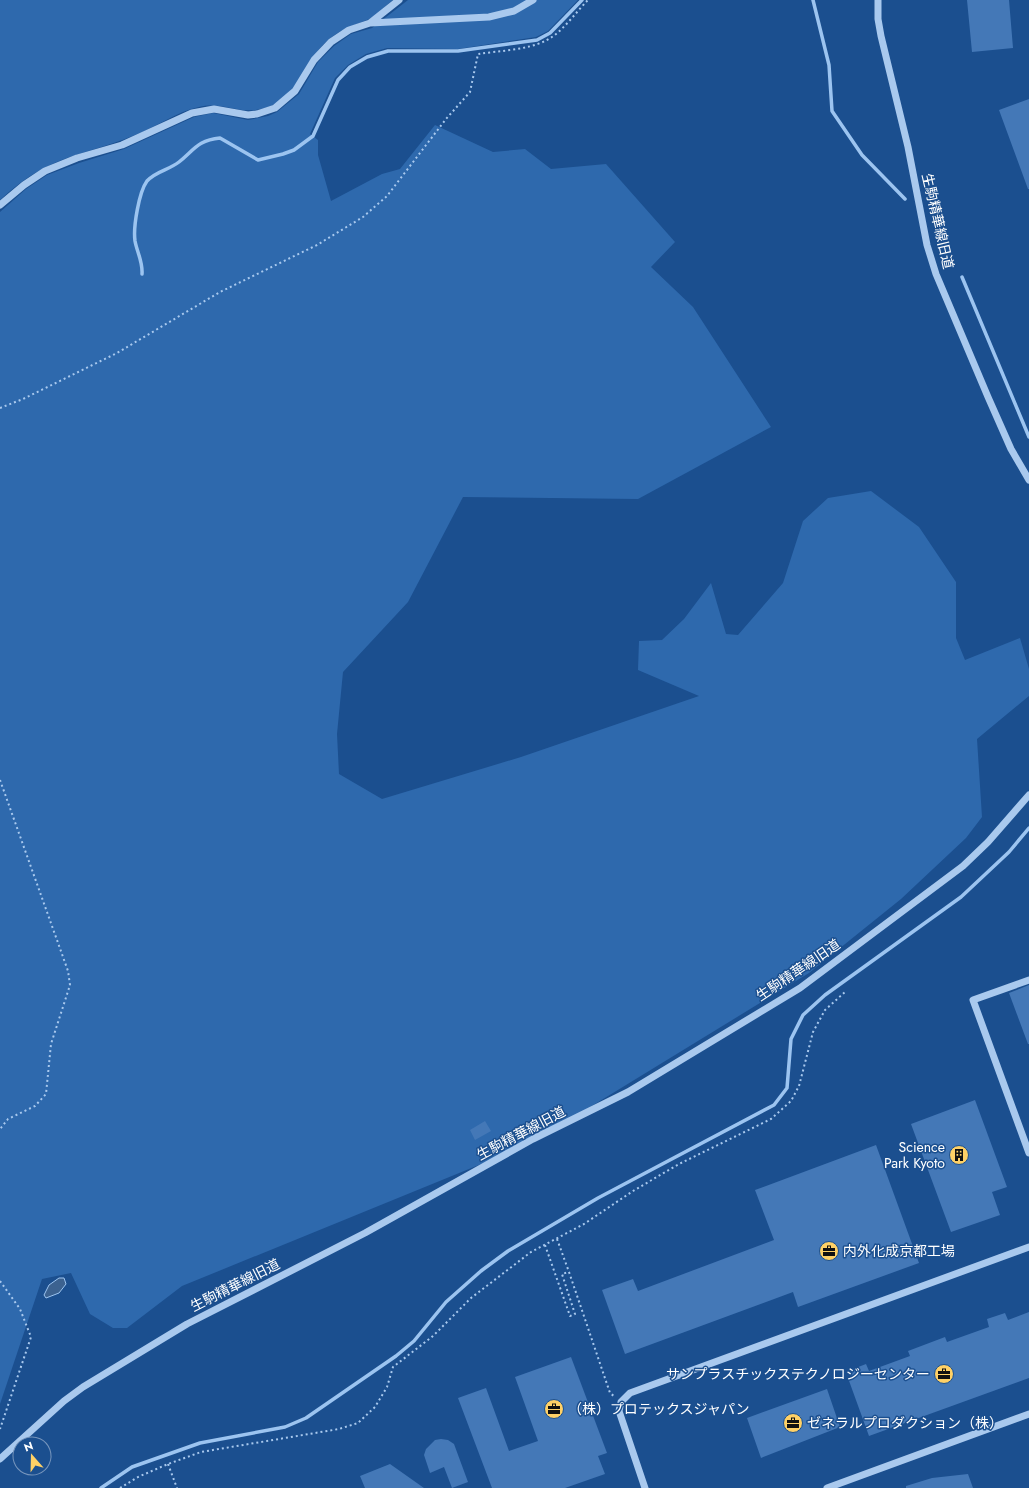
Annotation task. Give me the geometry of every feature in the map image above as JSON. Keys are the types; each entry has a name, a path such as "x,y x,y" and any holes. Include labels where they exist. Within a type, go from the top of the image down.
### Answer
{"street":[{"path":"370,24 399,0"},
{"path":"0,205 24,185 45,171 77,158 122,145 192,113 214,109 248,115 257,114 275,108 295,91 314,60 331,42 349,30 370,24 489,17 514,11 533,0"},
{"name":"生駒精華線旧道","path":"878,0 878,19 881,36 908,147 927,244 936,274 988,397 1012,449 1029,480"},
{"name":"生駒精華線旧道","path":"0,1459 70,1396 186,1324 366,1233 533,1139 628,1092 800,988 963,866 988,842 1029,795"},
{"path":"1029,980 973,1000 1029,1153"},
{"path":"645,1488 621,1422 619,1411 621,1402 630,1393 1029,1247"},
{"path":"827,1488 1029,1414"}],"path":[{"path":"0,408 23,399 117,353 220,292 317,244 363,216 387,196 446,119 470,92 478,54 530,46 546,41 558,31 588,0"},
{"path":"0,780 68,971 70,985 51,1044 46,1094 35,1106 8,1119 0,1129"},
{"path":"120,1488 138,1477 201,1452 339,1429 358,1423 375,1407 387,1387 393,1367 433,1336 471,1298 530,1252 584,1224 633,1191 679,1164 771,1119 791,1101 799,1086 813,1032 825,1010 845,992"},
{"path":"557,1239 586,1327 610,1393 621,1402"},
{"path":"545,1245 570,1316 575,1314 562,1274 568,1272"},
{"path":"0,1281 20,1309 30,1337 0,1429"},
{"path":"168,1464 177,1488"}],"shaded area":[{"path":"0,0 393,0 370,19 341,31 327,41 313,57 296,84 282,99 273,105 262,109 252,110 208,105 191,109 135,135 112,144 66,158 44,168 21,182 0,200"},
{"path":"408,0 578,0 548,31 536,37 458,49 387,48 366,54 348,65 335,78 310,134 318,140 318,155 331,201 382,174 400,169 435,125 493,152 525,149 551,169 606,164 675,242 651,267 693,307 771,427 638,499 463,497 408,602 343,672 337,734 339,774 382,799 521,757 699,696 638,670 639,641 662,640 684,619 711,583 726,634 738,635 783,583 803,521 828,498 871,491 919,527 956,582 956,638 965,660 1020,638 1029,669 1029,696 977,739 982,817 966,838 901,899 809,973 528,1145 182,1286 127,1328 113,1328 90,1314 71,1273 42,1279 0,1404 0,212 26,189 47,175 124,149 194,117 213,113 248,120 268,116 277,112 299,94 318,62 334,46 351,34 372,28"},
{"path":"59,1278 64,1278 66,1284 59,1293 46,1298 44,1295 49,1285"}],"building":[{"path":"967,0 1009,0 1013,48 972,52"},
{"path":"1029,99 1029,189 1028,189 999,110"},
{"path":"1029,985 1029,1044 1028,1044 1009,993"},
{"name":"Science Park Kyoto","path":"975,1100 1007,1187 992,1192 1000,1215 951,1232 911,1124"},
{"path":"485,1121 491,1131 475,1140 470,1130"},
{"name":"内外化成京都工場","path":"876,1145 919,1263 798,1307 793,1292 625,1354 602,1290 633,1279 638,1291 774,1240 755,1190"},
{"name":"サンプラスチックステクノロジーセンター","path":"1029,1312 1029,1378 869,1436 848,1378 851,1378 848,1371 866,1364 869,1371 910,1356 908,1351 945,1337 947,1342 989,1327 987,1319 1005,1313 1008,1320"},
{"name":"（株）プロテックスジャパン","path":"571,1357 607,1453 598,1456 605,1474 565,1488 492,1488 458,1398 486,1388 509,1451 538,1441 515,1377"},
{"name":"ゼネラルプロダクション（株）","path":"827,1389 840,1427 761,1458 747,1418"},
{"path":"435,1440 448,1440 454,1444 468,1482 452,1488 444,1467 430,1473 424,1455 426,1449"},
{"path":"390,1464 424,1488 365,1488 360,1476"},
{"path":"968,1474 973,1488 906,1488 906,1486 932,1478"}],"waterway":[{"path":"142,274 142,265 135,241 135,227 137,210 144,186 147,181 158,173 175,165 201,143 220,138 258,160 294,150 313,136 338,80 350,67 367,57 388,51 458,51 537,40 550,33 582,0"},
{"path":"813,0 829,65 832,111 862,155 905,199"},
{"path":"962,277 1029,437"},
{"path":"101,1488 132,1467 200,1443 285,1427 306,1418 396,1356 414,1341 446,1302 481,1271 508,1251 598,1198 774,1105 787,1088 791,1039 803,1015 825,995 961,897 1009,852 1029,828"}],"place":[{"name":"Science Park Kyoto","path":"959,1155"},
{"name":"内外化成京都工場","path":"829,1251"},
{"name":"サンプラスチックステクノロジーセンター","path":"944,1374"},
{"name":"（株）プロテックスジャパン","path":"554,1409"},
{"name":"ゼネラルプロダクション（株）","path":"793,1423"}]}
